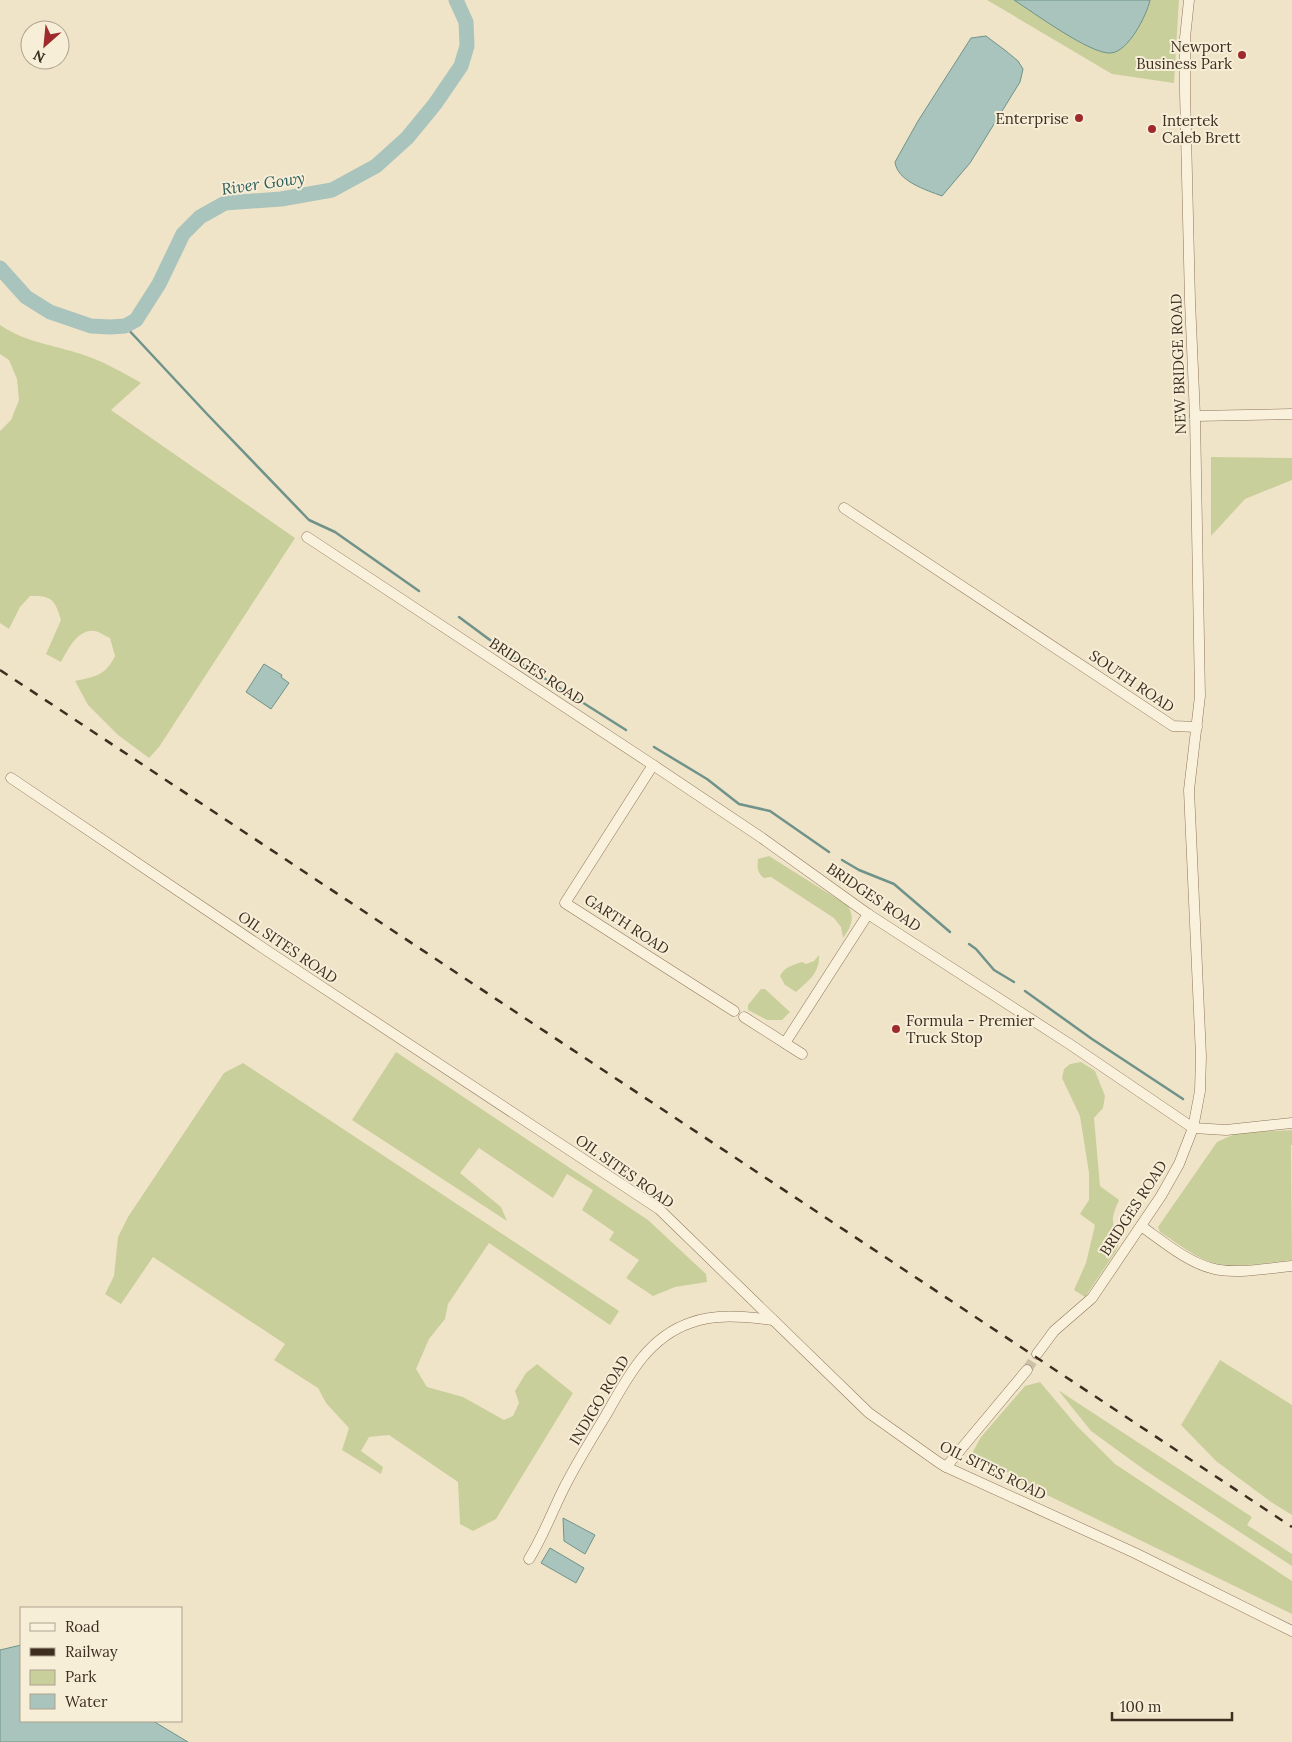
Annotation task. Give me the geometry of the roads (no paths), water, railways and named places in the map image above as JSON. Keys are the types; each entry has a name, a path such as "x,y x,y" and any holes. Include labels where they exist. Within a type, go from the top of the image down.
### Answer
{"street":[{"name":"NEW BRIDGE ROAD","path":"1190,0 1185,38 1185,92 1195,416 1200,696 1198,727"},
{"path":"1195,416 1292,414"},
{"name":"SOUTH ROAD","path":"844,508 1173,726 1198,727"},
{"name":"BRIDGES ROAD","path":"307,537 653,765 762,838 868,914 1071,1045 1193,1128 1179,1164 1161,1196 1092,1298 1054,1331 1037,1354"},
{"path":"1198,727 1189,790 1201,1056 1200,1092 1193,1128 1226,1130 1292,1124"},
{"name":"GARTH ROAD","path":"653,765 565,903 734,1011"},
{"name":"OIL SITES ROAD","path":"11,778 266,950 660,1209 869,1413 946,1467 1135,1553 1292,1631"},
{"path":"784,1043 868,914"},
{"path":"744,1017 802,1054"},
{"path":"1141,1226 1189,1258 1211,1268 1232,1271 1292,1266"},
{"name":"INDIGO ROAD","path":"529,1559 545,1530 566,1484 630,1374 649,1349 678,1328 708,1318 748,1317 773,1320"},
{"path":"946,1467 1026,1370"}],"water":[{"path":"1014,0 1150,0 1136,32 1124,46 1111,53 1102,52 1077,40"},
{"path":"986,36 1018,61 1023,69 1020,82 970,163 942,196 907,180 897,169 895,162 918,121 971,38"},
{"path":"264,664 282,675 281,677 289,683 271,709 246,692"},
{"path":"563,1518 595,1535 585,1554 564,1541"},
{"path":"550,1548 584,1568 576,1583 541,1563"},
{"path":"20,1645 20,1722 155,1722 188,1742 0,1742 0,1650"}],"waterway":[{"name":"River Gowy","path":"0,268 26,297 50,312 91,326 125,326 136,320 159,284 183,234 200,217 225,203 281,199 332,190 376,166 407,138 435,104 461,66 467,46 466,22 456,0"},
{"path":"125,326 309,520 335,532 419,591"},
{"path":"459,617 525,666 626,730"},
{"path":"654,747 707,779 739,804 770,811 829,852"},
{"path":"842,860 859,870 894,884 950,932"},
{"path":"969,944 976,949 994,970 1014,982"},
{"path":"1025,991 1092,1039 1183,1099"}],"tunnel":[{"path":"1027,1370 1037,1354"}],"railway":[{"path":"0,670 1292,1527"}],"place":[{"name":"Newport Business Park","path":"1242,55"},
{"name":"Enterprise","path":"1079,118"},
{"name":"Intertek Caleb Brett","path":"1152,129"},
{"name":"Formula - Premier Truck Stop","path":"896,1029"}]}
